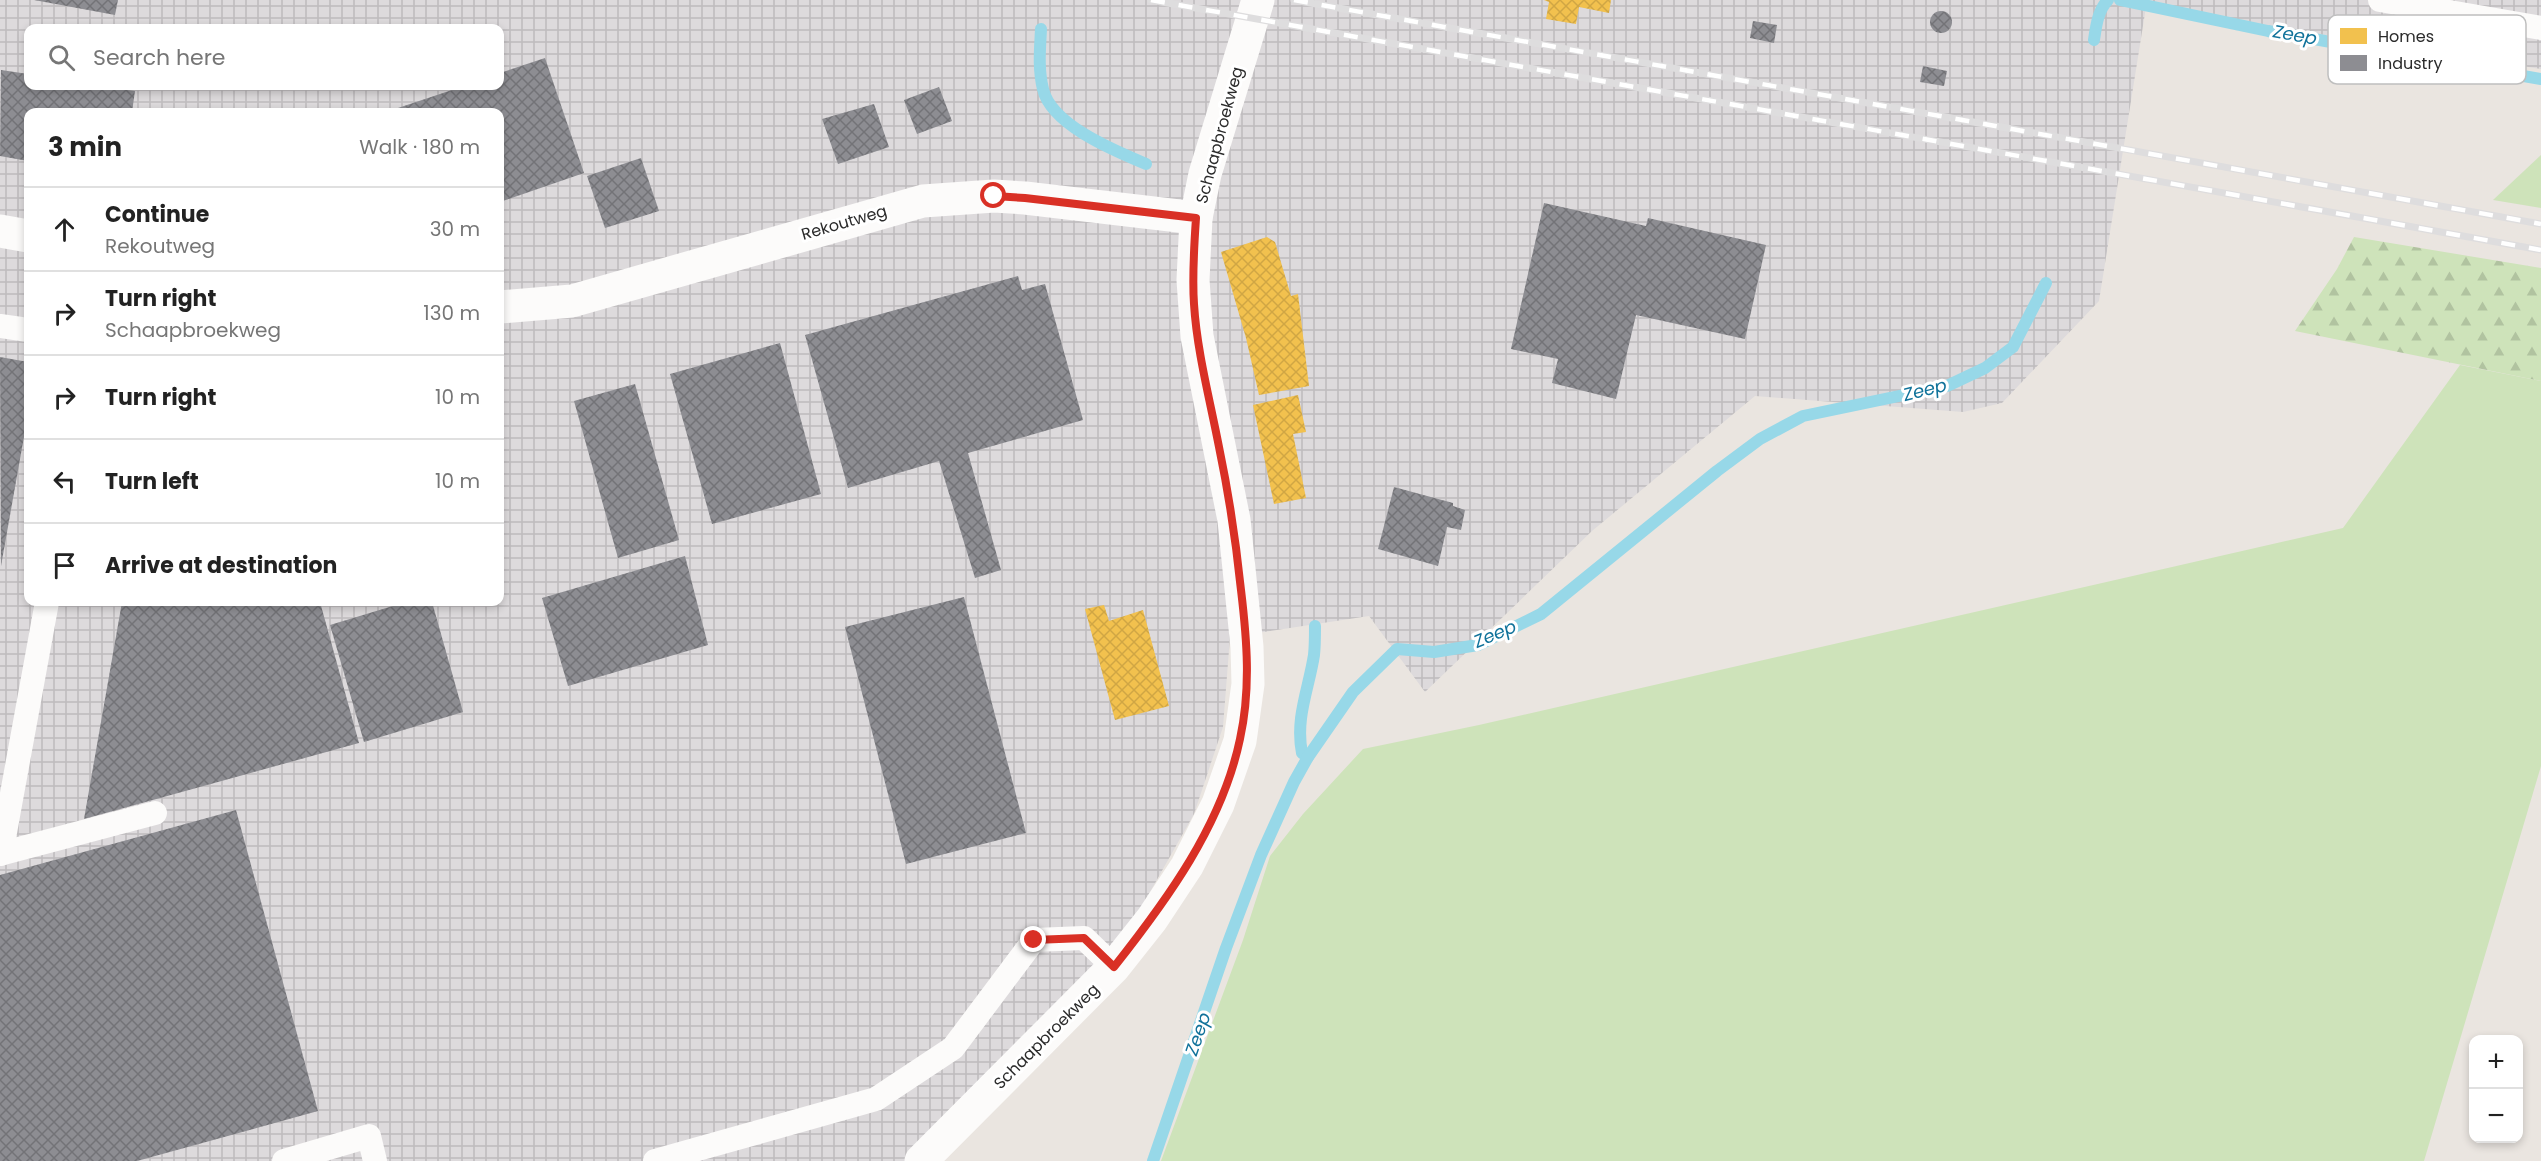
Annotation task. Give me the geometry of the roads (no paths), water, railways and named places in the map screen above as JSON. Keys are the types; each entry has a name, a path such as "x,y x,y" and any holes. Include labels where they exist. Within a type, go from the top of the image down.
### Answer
{"street":[{"name":"Schaapbroekweg","path":"921,1161 1114,967 1152,920 1187,867 1218,804 1231,770 1245,710 1247,647 1234,520 1197,336 1193,259 1196,218 1205,174 1258,0"},
{"name":"Rekoutweg","path":"504,307 572,301 923,201 960,197 1025,198 1196,218"},
{"path":"0,231 24,235"}],"lane":[{"path":"2380,0 2466,15"},
{"path":"2526,25 2541,28"},
{"path":"0,326 24,329"},
{"path":"46,606 1,854 155,813"},
{"path":"655,1161 876,1099 953,1048 1034,940 1084,938 1114,967"},
{"path":"284,1161 369,1136 375,1161"}],"waterway":[{"name":"Zeep","path":"2094,40 2100,13 2108,0"},
{"name":"Zeep","path":"2120,0 2328,42"},
{"path":"1041,29 1040,74 1048,102 1058,114 1086,135 1146,164"},
{"name":"Zeep","path":"2526,76 2541,79"},
{"name":"Zeep","path":"1153,1161 1226,948 1261,855 1294,782 1308,757 1353,692 1397,649 1434,652 1478,645 1541,614 1717,471 1760,439 1803,416 1947,386 1985,368 2013,347 2046,283"},
{"path":"1308,757 1302,753 1300,728 1314,655 1315,626"}],"railway":[{"path":"1151,0 2541,250"},
{"path":"1294,0 2541,224"}]}
